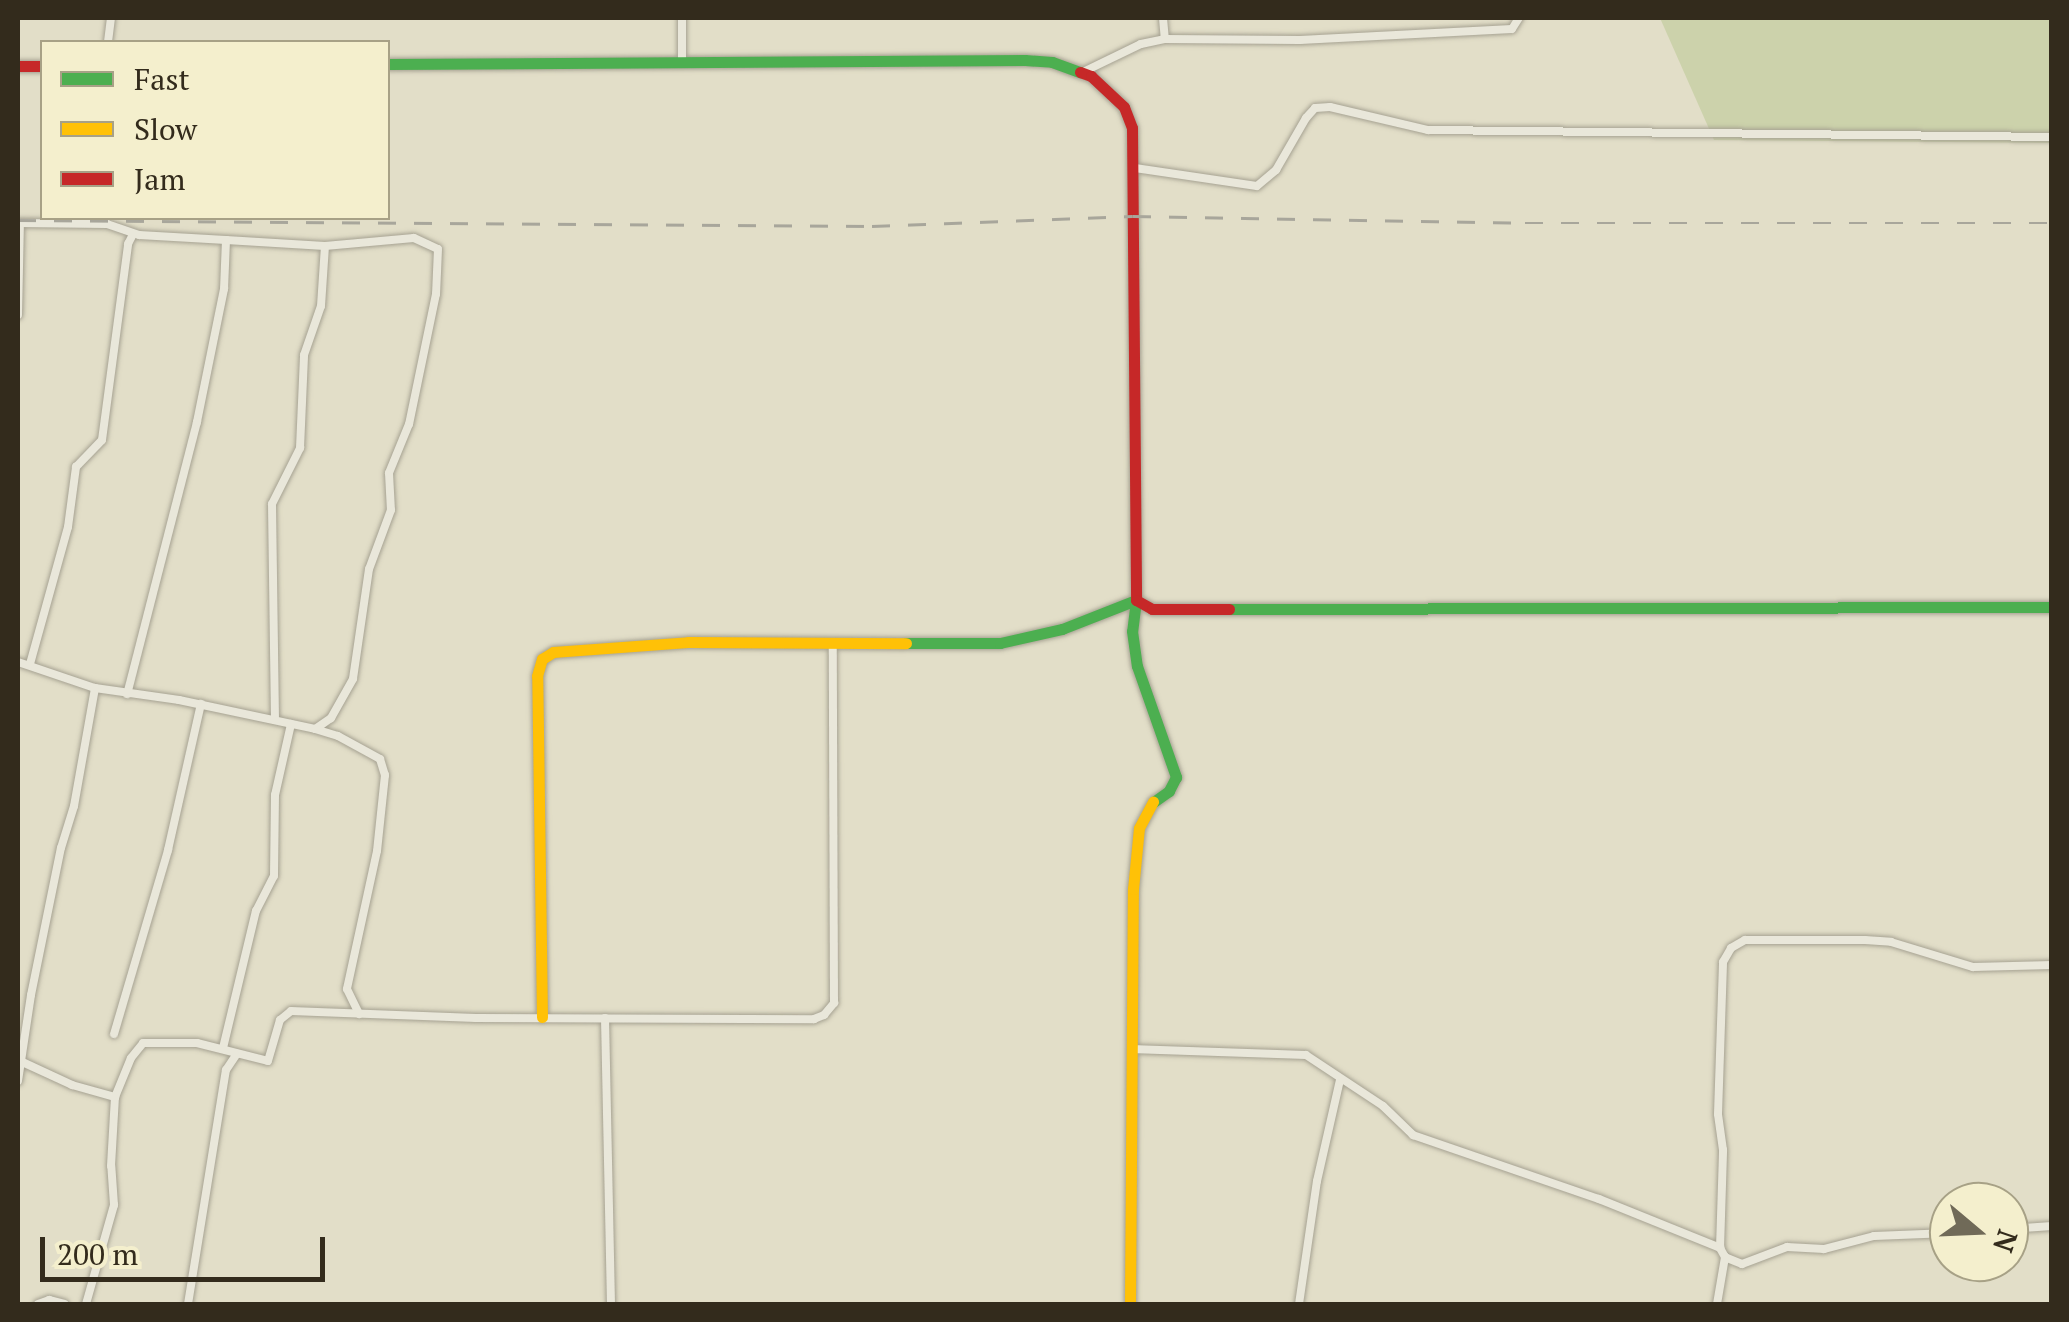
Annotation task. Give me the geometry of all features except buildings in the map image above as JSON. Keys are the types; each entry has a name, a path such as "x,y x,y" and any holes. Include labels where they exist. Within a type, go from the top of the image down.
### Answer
{"street":[{"path":"682,18 682,63"},
{"path":"1163,18 1165,39"},
{"path":"1084,72 1141,44 1165,39 1300,40 1512,29 1519,18"},
{"path":"390,64 1026,60 1052,62 1084,72 1108,88 1124,107 1132,128 1135,168 1132,556 1136,600 1132,630 1137,666 1176,778 1139,828 1130,942 1130,1304"},
{"path":"1135,168 1257,186 1276,170 1316,108 1428,130 2052,137"},
{"path":"18,315 19,224 112,224 133,234 325,246 414,238 438,249 436,294 409,424 390,472 390,510 374,546 353,679 331,718 315,729"},
{"path":"30,664 68,526 76,467 102,440 128,244 133,234"},
{"path":"126,694 197,422 224,289 226,240"},
{"path":"275,720 272,504 300,448 304,356 320,306 325,246"},
{"path":"542,1018 537,676 542,659 552,652 688,642 1022,640 1136,600 1152,609 1172,610 2052,607"},
{"path":"86,1304 114,1205 111,1166 115,1097 131,1058 143,1043 223,1048 268,1061 280,1020 291,1011 542,1018 814,1019 834,1003 833,642"},
{"path":"18,662 95,688 201,704 315,729 338,736 384,766 377,851 347,989 359,1014"},
{"path":"18,1081 19,1060 95,688"},
{"path":"114,1034 164,868 201,704"},
{"path":"223,1048 256,911 274,876 275,795 291,724"},
{"path":"1717,1304 1722,1252 1722,978 1723,962 1731,948 1744,940 1865,940 1892,942 1973,967 2052,965"},
{"path":"605,1018 610,1304"},
{"path":"1131,1049 1306,1056 1383,1106 1414,1135 1598,1199 1742,1264 1787,1247 1824,1249 1874,1236 1929,1234"},
{"path":"188,1304 226,1070 236,1054"},
{"path":"19,1060 72,1085 115,1097"},
{"path":"1299,1304 1318,1181 1340,1080"},
{"path":"38,1304 49,1300 64,1304"}],"green space":[{"path":"1660,18 2051,18 2051,143 1714,140"}],"railway":[{"path":"18,220 872,226 1133,216 1525,223 2052,223"}],"traffic: fast":[{"path":"390,64 1025,60 1052,62 1080,72"},
{"path":"906,643 1000,643 1062,629 1136,600 1132,631 1137,666 1176,777 1169,791 1153,802"},
{"path":"1229,609 2052,607"}],"traffic: slow":[{"path":"542,1017 537,676 542,659 553,652 688,642 906,643"},
{"path":"1130,1304 1133,889 1139,828 1153,802"}],"traffic: jam":[{"path":"18,66 40,66"},
{"path":"1080,72 1091,76 1124,107 1132,128 1136,600 1152,609 1229,609"}]}
